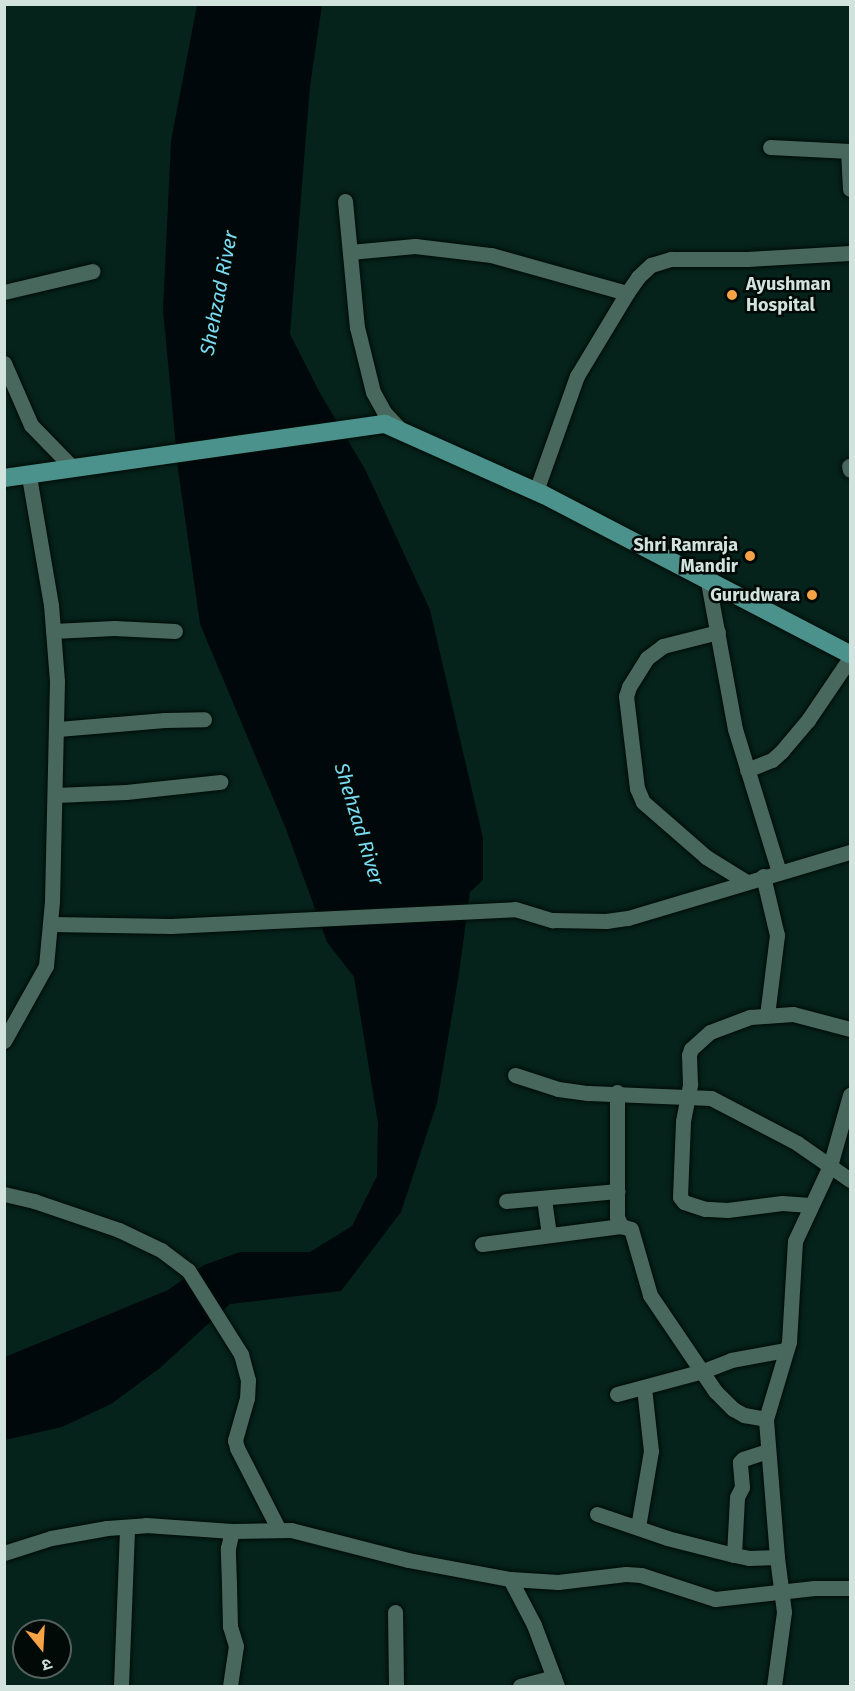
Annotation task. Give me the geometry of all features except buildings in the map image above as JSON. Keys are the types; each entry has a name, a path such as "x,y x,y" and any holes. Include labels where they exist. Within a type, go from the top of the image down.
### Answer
{"main road":[{"path":"4,478 165,455 393,428 536,491 850,656"}],"street":[{"path":"770,147 849,151 850,189"},
{"path":"345,201 357,327 373,392 393,428"},
{"path":"350,252 415,246 491,255 627,293"},
{"path":"536,491 577,376 627,293 638,277 651,265 671,259 747,259 850,253"},
{"path":"4,292 93,271"},
{"path":"4,363 31,425 72,467"},
{"path":"4,1041 46,966 51,924 58,729 53,631 42,541 29,476"},
{"path":"708,582 735,729 779,872"},
{"path":"53,631 114,628 175,631"},
{"path":"718,632 663,646 647,658 628,687 626,696 637,788 643,802 706,857 745,881"},
{"path":"747,770 772,760 781,752 808,720 850,656"},
{"path":"58,729 204,719"},
{"path":"56,795 126,792 220,782"},
{"path":"51,924 136,927 515,909 552,920 606,921 628,918 745,881 850,852"},
{"path":"763,876 777,935 767,1015"},
{"path":"810,1205 782,1203 727,1210 705,1209 684,1202 680,1197 680,1171 686,1096 690,1084 689,1055 691,1049 721,1026 767,1015 793,1014 850,1029"},
{"path":"514,1075 558,1089 588,1093 617,1092 711,1098 797,1143 850,1180"},
{"path":"617,1092 618,1216 621,1226"},
{"path":"774,1686 784,1612 780,1592 766,1419 786,1350 795,1241 830,1166 850,1095"},
{"path":"506,1201 618,1191"},
{"path":"4,1194 34,1201 119,1230 161,1251 188,1270 241,1354 248,1380 247,1398 235,1440 279,1530"},
{"path":"544,1199 549,1235"},
{"path":"483,1244 621,1226 631,1229 650,1295 716,1390 733,1408 744,1415 766,1419"},
{"path":"617,1394 703,1371 731,1360 786,1350"},
{"path":"638,1527 651,1451 644,1388"},
{"path":"734,1555 737,1497 742,1487 740,1462 768,1451"},
{"path":"597,1514 667,1538 734,1555 749,1558 777,1557"},
{"path":"121,1686 127,1527"},
{"path":"4,1553 51,1538 127,1527 232,1532 291,1530 408,1560 510,1579 558,1582 626,1574 641,1575 715,1599 814,1588 850,1588"},
{"path":"230,1686 236,1646 230,1626 229,1605 228,1548 232,1532"},
{"path":"510,1579 534,1625 556,1682 519,1686"},
{"path":"395,1612 396,1686"}],"water":[{"name":"Shehzad River","path":"197,5 322,5 310,86 290,334 320,393 366,471 430,610 483,838 483,880 470,892 437,1103 401,1212 341,1291 230,1304 160,1368 111,1404 62,1427 5,1440 5,1357 168,1290 204,1265 240,1252 310,1252 352,1226 377,1176 378,1123 354,977 327,942 286,829 200,624 178,469 163,310 171,141"}],"place":[{"name":"Ayushman Hospital","path":"732,295"},
{"name":"Shri Ramraja Mandir","path":"750,556"},
{"name":"Gurudwara","path":"812,595"}]}
